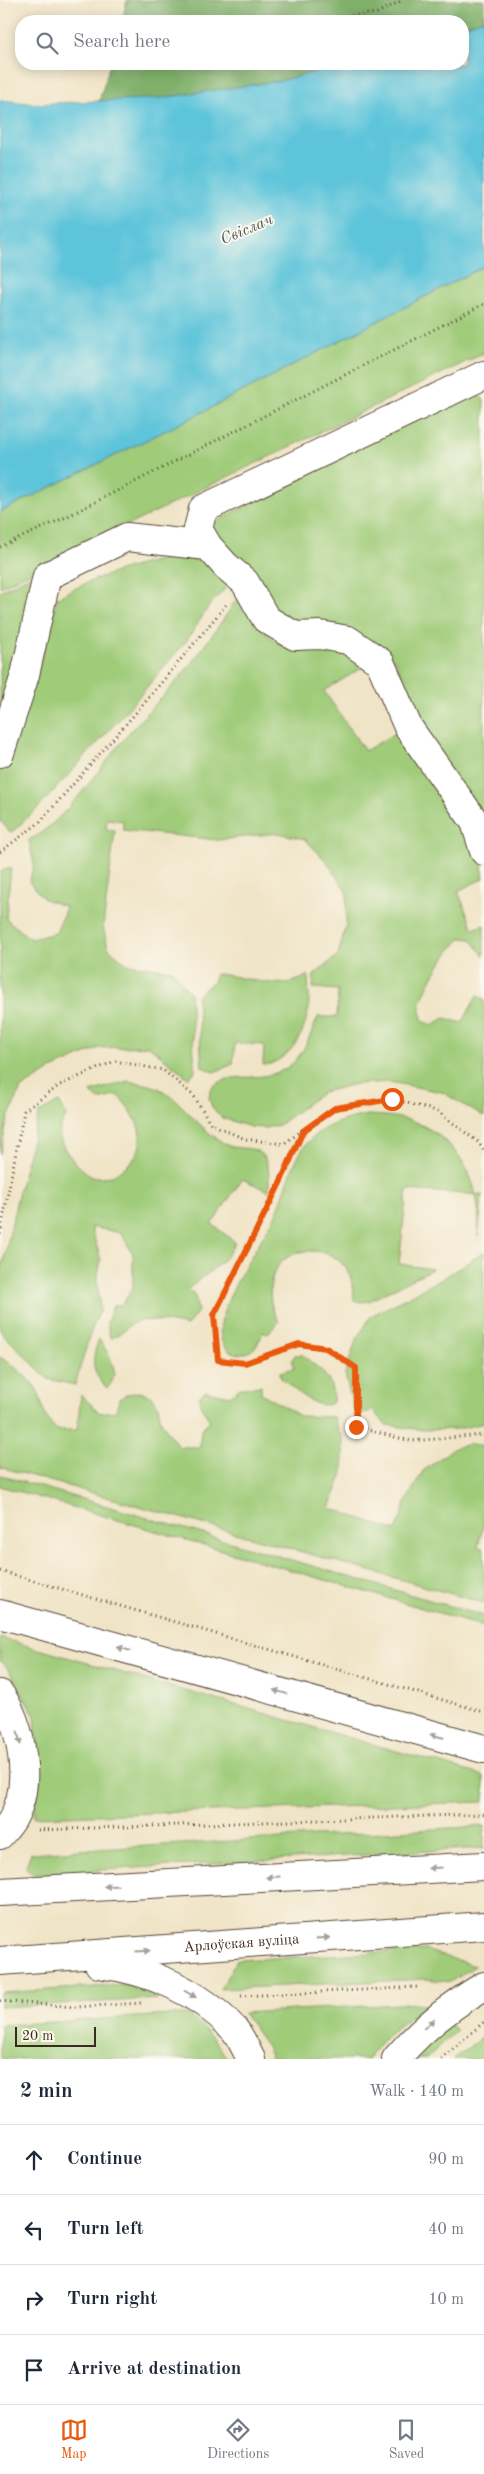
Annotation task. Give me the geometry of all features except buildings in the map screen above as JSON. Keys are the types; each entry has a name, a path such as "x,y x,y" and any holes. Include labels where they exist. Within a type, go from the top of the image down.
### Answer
{"main road":[{"path":"484,375 203,509 198,529 208,546 226,566 245,582 266,619 295,636 320,635 348,640 380,662 408,727 475,822 484,852"},
{"path":"0,753 25,675 47,576 127,538 208,546"},
{"path":"0,1614 484,1749"},
{"path":"0,1694 10,1708 20,1735 23,1761 20,1793 13,1819 0,1835"},
{"path":"0,1892 484,1866"},
{"name":"Арлоўская вуліца","path":"0,1961 484,1926"},
{"path":"42,1958 125,1967 168,1981 199,1999 235,2030 252,2059"},
{"path":"396,2059 427,2025 453,2004 484,1986"}],"path":[{"path":"360,15 377,13 403,0"},
{"path":"0,547 66,517 484,304"},
{"path":"0,852 39,823 141,707 245,582"},
{"path":"0,1234 24,1111 60,1085 115,1061 163,1070 194,1096 211,1124 245,1139 283,1144 335,1108 392,1099 437,1112 478,1142 484,1151"},
{"path":"303,1131 281,1181 214,1315 218,1360 245,1363 299,1344 326,1348 356,1368 356,1427 411,1441 484,1436"},
{"path":"0,1571 484,1712"},
{"path":"32,1830 484,1814"},
{"path":"232,1997 419,1987"},
{"path":"0,2001 74,2007 150,2003"},
{"path":"442,2059 484,2022"}],"green space":[{"path":"127,0 484,0 484,19 469,24 469,15 123,15"},
{"path":"108,70 323,70 279,81 161,98 99,102"},
{"path":"484,266 484,353 0,587 0,512 189,419"},
{"path":"477,395 484,400 484,825 418,718 396,662 381,649 291,623 276,613 209,526 316,467 381,434"},
{"path":"173,557 215,562 230,584 211,603 187,640 123,715 38,808 11,833 0,820 0,771 11,755 45,647 57,598 113,573"},
{"path":"34,574 18,659 0,717 0,591"},
{"path":"238,597 269,636 285,647 299,644 344,651 368,664 324,691 365,751 400,730 447,794 481,859 484,878 458,891 473,929 484,925 484,956 471,939 461,938 449,952 430,982 421,1002 420,1010 423,1021 432,1025 445,1018 462,1023 477,996 484,999 484,1117 442,1092 390,1082 356,1084 323,1092 279,1125 265,1128 251,1127 222,1118 212,1107 209,1098 212,1087 227,1079 268,1075 289,1067 296,1060 308,1041 318,1017 337,1017 338,990 313,988 314,975 338,955 346,925 347,892 327,862 305,839 278,833 218,840 123,830 123,821 107,819 106,829 115,830 103,926 108,948 127,964 172,970 190,993 195,1072 188,1078 149,1046 99,1048 54,1068 21,1088 8,1118 0,1154 0,872 11,867 6,919 31,939 56,933 66,907 44,899 29,882 34,865 29,840 55,821 82,792 128,734 182,675"},
{"path":"216,974 275,983 287,983 308,975 309,1002 303,1029 294,1046 280,1059 263,1065 264,1045 235,1043 233,1064 214,1072 202,1067 197,996 213,982"},
{"path":"128,1081 155,1087 167,1093 203,1128 227,1145 252,1149 260,1153 267,1165 269,1191 242,1179 212,1224 235,1242 227,1256 215,1268 188,1289 195,1296 198,1311 187,1326 160,1321 139,1321 110,1338 107,1323 113,1306 123,1304 133,1287 133,1254 121,1233 91,1227 101,1260 97,1280 100,1310 90,1334 75,1385 48,1379 0,1331 0,1278 18,1195 39,1113 59,1102 67,1116 61,1124 61,1142 71,1158 92,1177 107,1177 117,1174 134,1159 139,1150 139,1131 136,1121 125,1103 117,1095 99,1100 90,1092"},
{"path":"367,1115 405,1119 432,1131 457,1154 466,1168 476,1195 407,1190 399,1264 432,1269 369,1301 361,1302 354,1300 349,1273 339,1260 332,1256 310,1251 288,1257 275,1270 270,1287 272,1306 279,1322 268,1333 262,1333 258,1344 251,1351 240,1354 231,1351 226,1348 221,1338 221,1325 225,1309 241,1275 276,1214 298,1157 309,1141 322,1130 344,1121"},
{"path":"476,1195 482,1195 478,1237 479,1219"},
{"path":"484,1252 484,1423 458,1429 423,1430 386,1425 373,1411 361,1413 353,1408 345,1374 356,1340 371,1316 442,1279"},
{"path":"99,1339 110,1357 114,1370 112,1382 107,1388 98,1377 94,1365"},
{"path":"295,1355 303,1355 324,1374 331,1386 333,1402 326,1405 313,1402 281,1378 280,1372 294,1368 292,1360"},
{"path":"0,1357 10,1363 32,1383 38,1392 46,1416 57,1430 77,1430 81,1395 100,1413 116,1411 119,1399 141,1392 155,1400 159,1408 160,1419 179,1447 200,1447 201,1429 210,1421 200,1405 200,1396 206,1391 230,1396 240,1388 261,1386 261,1393 300,1416 333,1417 343,1440 343,1473 330,1508 396,1531 407,1500 423,1471 454,1448 471,1444 484,1446 484,1522 478,1547 484,1548 484,1603 0,1467"},
{"path":"0,1475 484,1616 484,1626 0,1486"},
{"path":"0,1638 484,1776 484,1802 33,1817 40,1773 35,1716 5,1664 0,1661"},
{"path":"484,1826 484,1848 32,1874 26,1867 31,1853"},
{"path":"425,1950 475,1966 450,1982 427,1979 220,1989 237,1960"},
{"path":"126,1985 158,1999 0,2007 0,1993"},
{"path":"417,2003 425,2006 388,2034 367,2059 272,2059 264,2042 243,2013"},
{"path":"187,2014 210,2035 227,2059 0,2059 0,2025"},
{"path":"449,2024 457,2030 426,2059 412,2059"},
{"path":"484,2036 484,2059 453,2059"}],"water":[{"name":"Свіслач","path":"484,19 484,266 189,419 0,512 0,100 37,104 161,98 279,81 323,70 469,70 469,24"}],"route":[{"path":"356,1427 356,1368 326,1348 299,1344 245,1363 218,1360 214,1315 281,1181 303,1131 335,1108 392,1099"}]}
